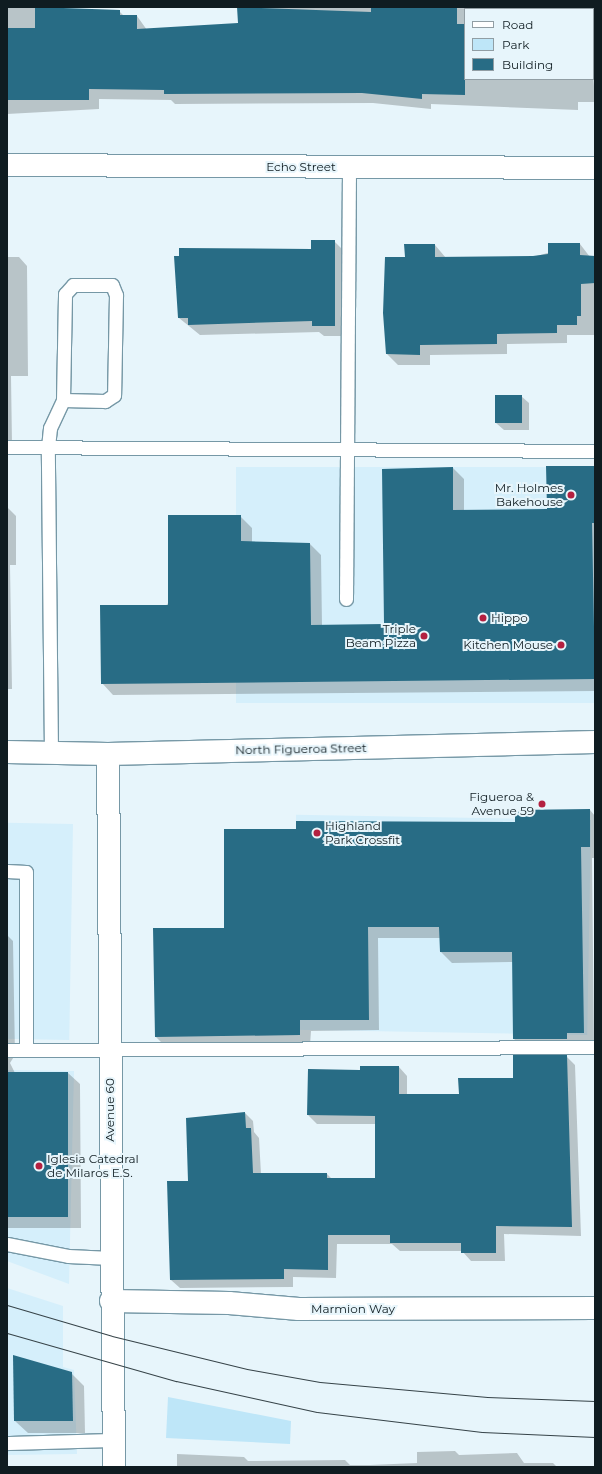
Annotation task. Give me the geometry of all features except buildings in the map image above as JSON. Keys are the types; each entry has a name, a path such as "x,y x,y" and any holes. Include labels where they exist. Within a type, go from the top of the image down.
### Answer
{"street":[{"name":"Echo Street","path":"7,165 349,168 595,168"},
{"name":"North Figueroa Street","path":"7,752 108,754 595,742"},
{"name":"Avenue 60","path":"108,754 111,1301 114,1467"},
{"name":"Marmion Way","path":"111,1301 229,1303 299,1309 595,1308"}],"lane":[{"path":"346,599 349,168"},
{"path":"50,753 48,447 50,428 63,400 65,294 73,285 112,285 116,295 114,395 105,401 63,400"},
{"path":"7,447 595,451"},
{"path":"7,872 26,872 26,1050"},
{"path":"7,1050 110,1051 595,1047"},
{"path":"7,1244 68,1256 111,1258"},
{"path":"7,1442 113,1440"}],"shaded area":[{"path":"236,467 595,467 595,703 236,703"},
{"path":"296,815 591,820 587,1035 292,1030"},
{"path":"7,823 73,824 69,1040 7,1039"},
{"name":"Iglesia Catedral de Milaros E.S.","path":"7,1070 74,1071 69,1284 7,1261"},
{"path":"7,1288 63,1306 63,1367 74,1370 77,1454 7,1455"}],"green space":[{"path":"168,1397 291,1421 290,1444 166,1438"}],"tram line":[{"path":"7,1305 112,1336 247,1369 320,1382 487,1397 595,1401"},
{"path":"7,1333 176,1381 317,1412 482,1432 595,1437"}],"place":[{"name":"Mr. Holmes Bakehouse","path":"571,495"},
{"name":"Hippo","path":"483,618"},
{"name":"Triple Beam Pizza","path":"424,636"},
{"name":"Kitchen Mouse","path":"561,645"},
{"name":"Figueroa & Avenue 59","path":"542,804"},
{"name":"Highland Park Crossfit","path":"317,833"},
{"name":"Iglesia Catedral de Milaros E.S.","path":"39,1166"}]}
